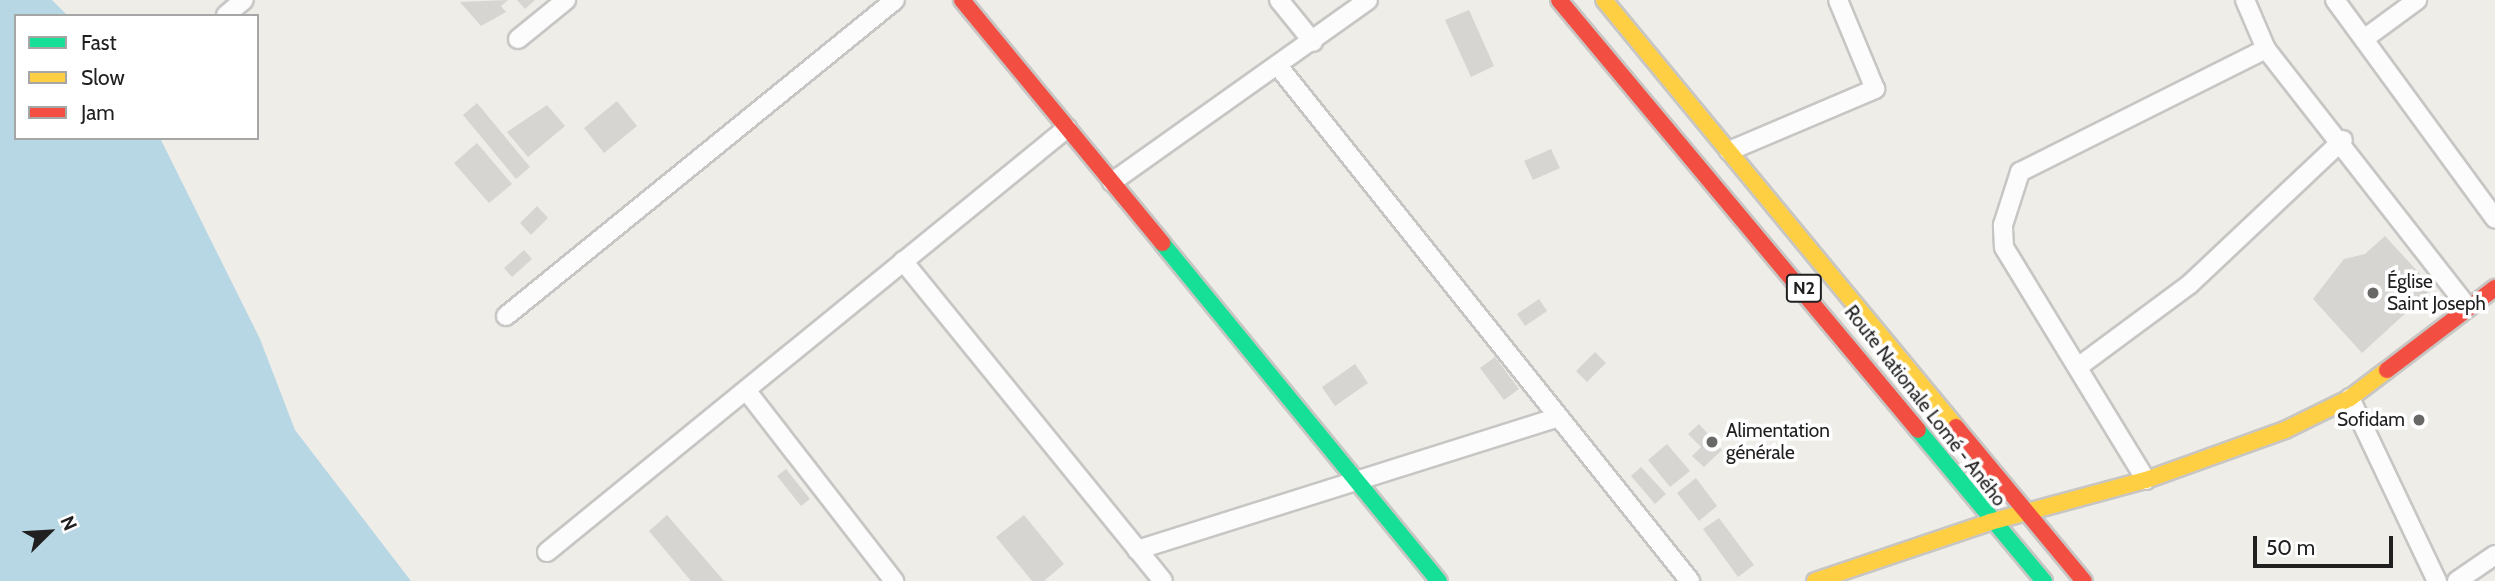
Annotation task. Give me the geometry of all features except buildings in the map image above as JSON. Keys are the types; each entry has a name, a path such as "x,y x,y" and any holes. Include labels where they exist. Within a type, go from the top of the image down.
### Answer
{"main road":[{"path":"962,0 1353,480 1439,581"},
{"name":"Route Nationale Lomé - Aného","path":"1559,0 1808,293 1990,522 2044,581"},
{"name":"Route Nationale Lomé - Aného","path":"1604,0 2084,581"},
{"path":"1815,581 1990,522 2029,515 2147,480 2285,430 2350,398 2495,288"}],"street":[{"path":"227,14 244,0"},
{"path":"518,39 566,0"},
{"path":"506,316 895,0"},
{"path":"1279,0 1313,42"},
{"path":"1112,182 1313,42 1368,0"},
{"path":"1729,151 1875,89 1838,0"},
{"path":"2245,0 2266,49 2343,140 2468,308"},
{"path":"2335,0 2495,219"},
{"path":"2364,39 2417,0"},
{"path":"2147,480 2004,247 2003,225 2020,172 2266,49"},
{"path":"1278,66 1690,581"},
{"path":"547,552 1067,128"},
{"path":"2078,368 2190,284 2343,140"},
{"path":"903,261 1163,581"},
{"path":"746,390 894,581"},
{"path":"2350,398 2437,581"},
{"path":"1137,550 1559,417"},
{"path":"2457,581 2495,555"}],"water":[{"path":"0,0 52,0 66,14 14,14 14,140 161,140 260,339 295,430 411,581 0,581"}],"traffic: fast":[{"path":"1162,243 1439,581"},
{"path":"1918,430 2044,581"}],"traffic: slow":[{"path":"1604,0 1956,427"},
{"path":"1815,581 1990,522 2146,480 2285,430 2350,398 2387,370"}],"traffic: jam":[{"path":"962,0 1162,243"},
{"path":"1559,0 1918,430"},
{"path":"2387,370 2495,288"},
{"path":"1956,427 2084,581"}],"place":[{"name":"Église Saint Joseph","path":"2373,293"},
{"name":"Sofidam","path":"2419,420"},
{"name":"Alimentation générale","path":"1712,442"}]}
